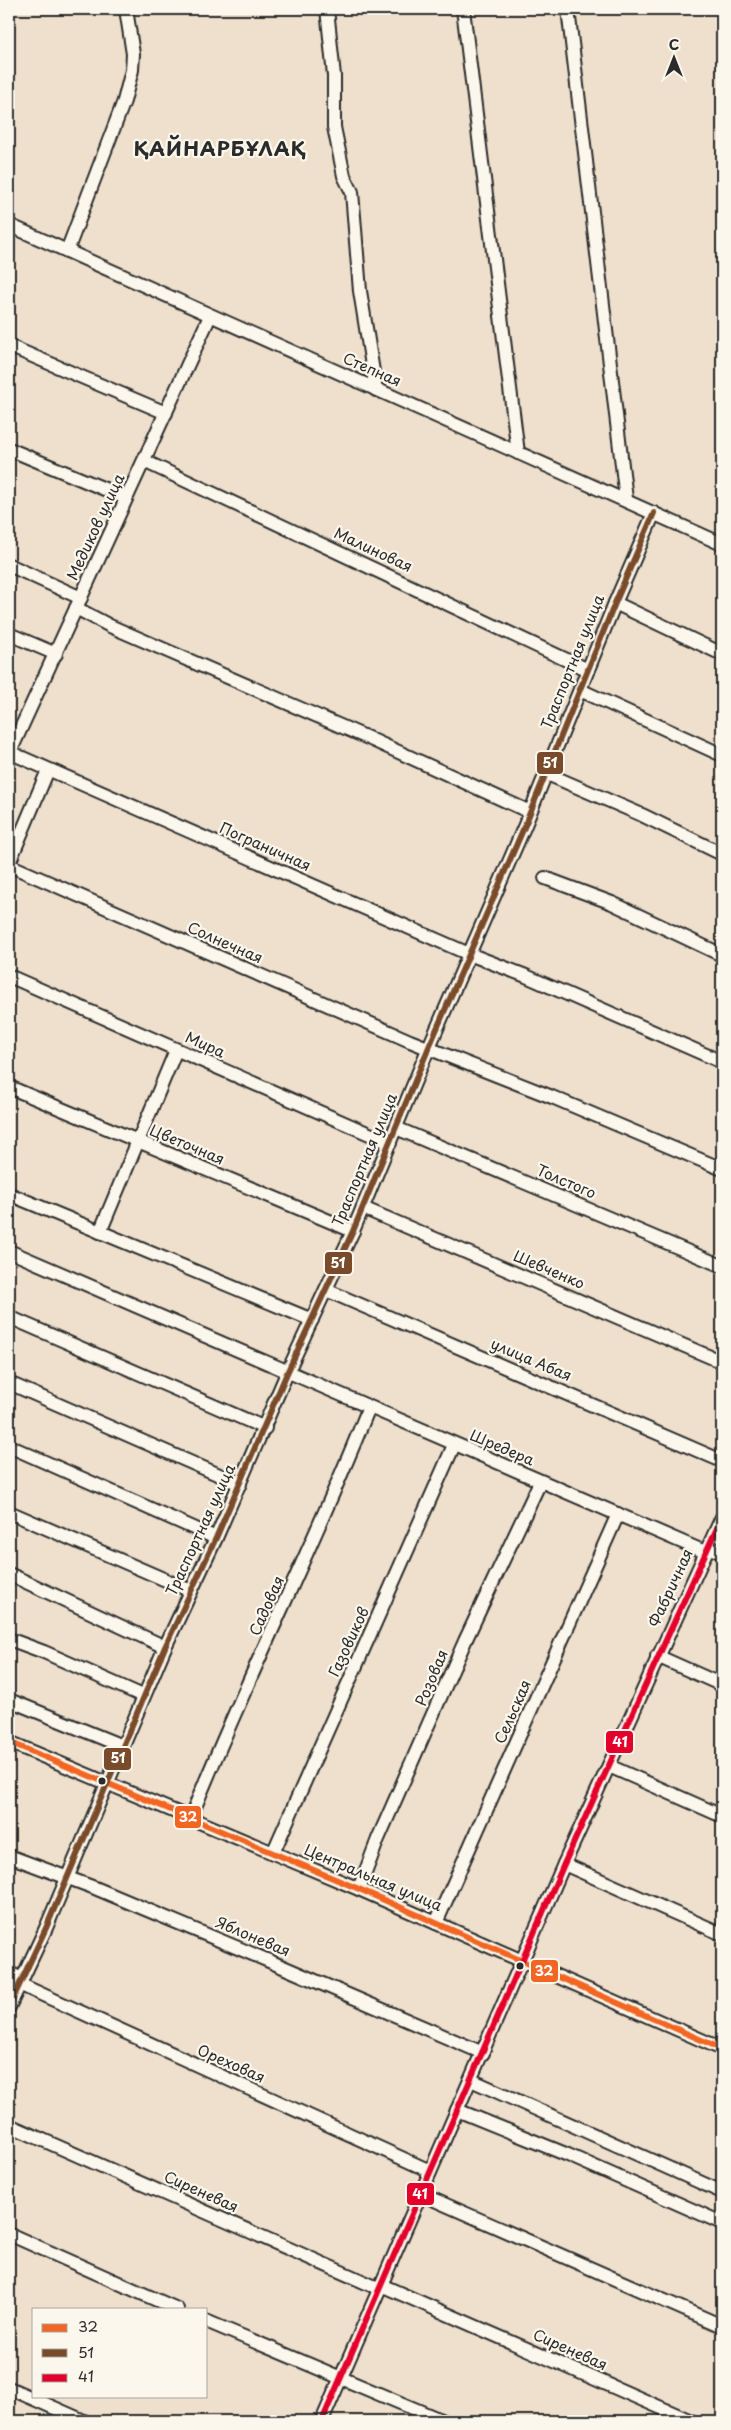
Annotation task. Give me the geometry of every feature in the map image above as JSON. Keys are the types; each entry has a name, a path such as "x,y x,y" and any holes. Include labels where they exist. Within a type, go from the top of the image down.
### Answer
{"street":[{"path":"67,251 124,101 132,70 133,54 126,9"},
{"path":"327,9 334,76 334,127 344,176 352,192 360,291 376,390"},
{"path":"463,9 518,453"},
{"path":"568,9 626,499"},
{"name":"Степная","path":"9,225 376,390 626,499 722,544"},
{"name":"Медиков улица","path":"10,752 210,316"},
{"path":"9,346 166,413"},
{"path":"9,449 126,498"},
{"name":"Малиновая","path":"144,461 588,670"},
{"name":"Траспортная улица","path":"9,2007 86,1836 143,1696 216,1538 265,1428 287,1373 353,1232 429,1047 530,812 614,603 654,513"},
{"path":"9,564 79,603 110,626 368,738 530,812"},
{"path":"614,603 722,654"},
{"path":"9,634 56,654"},
{"path":"580,690 722,754"},
{"name":"Пограничная","path":"10,752 469,954 526,976 722,1062"},
{"path":"9,864 48,770"},
{"path":"545,773 642,815 722,854"},
{"name":"Солнечная","path":"9,864 429,1047 722,1169"},
{"path":"545,878 612,903 722,955"},
{"name":"Мира","path":"9,976 390,1143"},
{"path":"100,1232 176,1050"},
{"name":"Цветочная","path":"9,1087 353,1232"},
{"name":"Толстого","path":"396,1128 722,1266"},
{"path":"9,1194 312,1320"},
{"name":"Шевченко","path":"363,1208 722,1362"},
{"name":"Шредера","path":"9,1251 540,1482 707,1549 722,1553"},
{"name":"улица Абая","path":"326,1290 722,1461"},
{"path":"9,1317 265,1428"},
{"path":"9,1382 240,1484"},
{"name":"Садовая","path":"191,1817 212,1764 308,1554 368,1407"},
{"name":"Газовиков","path":"273,1853 454,1445"},
{"path":"9,1446 216,1538"},
{"name":"Розовая","path":"358,1889 465,1641 540,1482"},
{"path":"9,1512 191,1591"},
{"name":"Сельская","path":"436,1923 618,1514"},
{"name":"Фабричная","path":"322,2421 564,1864 657,1656 722,1517"},
{"path":"9,1574 165,1647"},
{"path":"9,1639 44,1652 143,1696"},
{"path":"657,1656 722,1685"},
{"path":"9,1700 122,1746"},
{"name":"Центральная улица","path":"9,1742 106,1784 191,1817 722,2049"},
{"path":"609,1766 722,1816"},
{"name":"Яблоневая","path":"9,1856 269,1961 483,2053"},
{"path":"564,1864 722,1934"},
{"name":"Ореховая","path":"9,1973 20,1982 430,2171"},
{"path":"471,2080 722,2192"},
{"path":"457,2110 568,2155 722,2223"},
{"name":"Сиреневая","path":"9,2125 691,2421"},
{"path":"421,2194 722,2326"},
{"path":"9,2234 175,2308"},
{"path":"208,2322 341,2376 443,2421"},
{"path":"9,2388 84,2421"}],"transit line":[{"name":"51","path":"9,2007 46,1928 165,1647 216,1538 287,1373 353,1231 429,1047 525,825 615,603 654,513"},
{"name":"41","path":"322,2421 564,1864 722,1517"},
{"name":"32","path":"9,1742 359,1889 722,2049"}],"district":[{"name":"ҚАЙНАРБҰЛАҚ","path":"220,149"}]}
